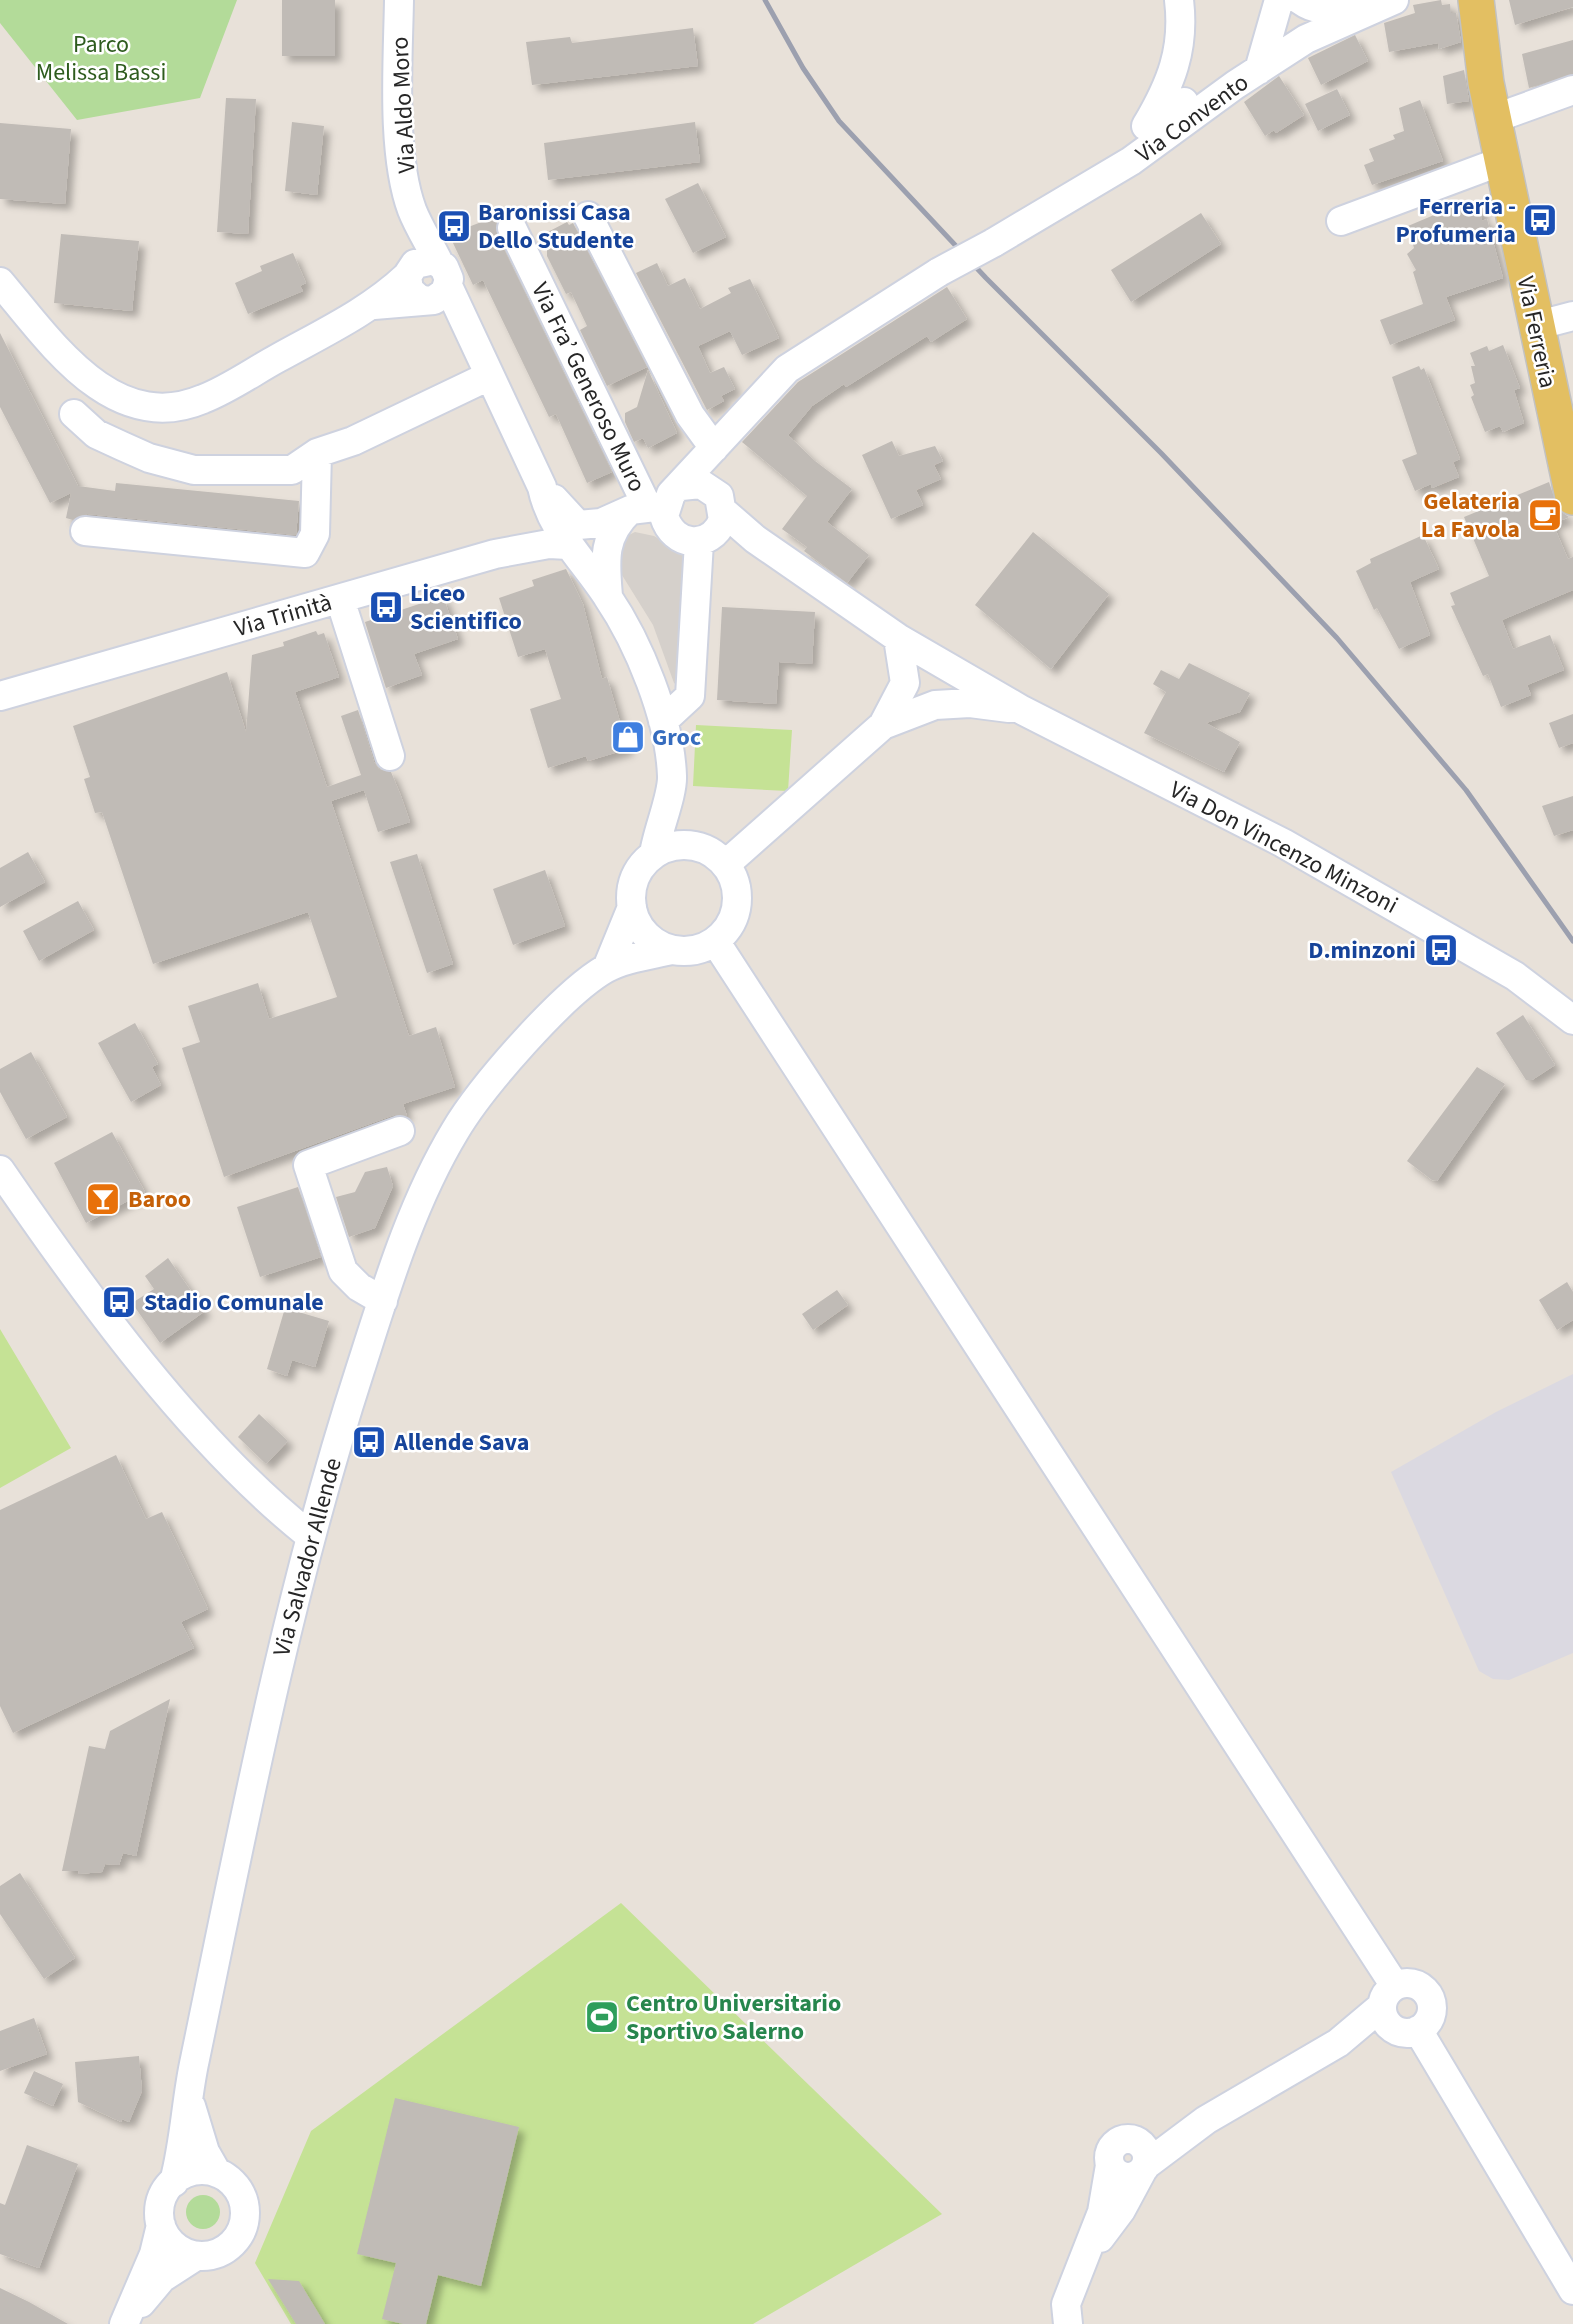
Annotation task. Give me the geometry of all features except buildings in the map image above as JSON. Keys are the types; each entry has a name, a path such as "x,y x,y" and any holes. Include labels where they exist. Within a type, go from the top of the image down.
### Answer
{"main road":[{"name":"Via Ferreria","path":"1476,0 1493,119 1535,326 1566,428 1573,497"}],"street":[{"name":"Via Aldo Moro","path":"399,0 400,135 425,282"},
{"path":"1131,162 1132,148 1170,83 1178,62 1182,23 1179,0"},
{"path":"1282,0 1304,40"},
{"path":"1259,69 1282,0"},
{"path":"1290,0 1304,40"},
{"path":"1300,0 1310,7 1324,10 1351,4"},
{"name":"Via Convento","path":"714,448 788,369 939,272 1131,162 1235,85 1304,40 1394,0"},
{"path":"1304,40 1351,4"},
{"path":"1146,126 1219,80 1235,85"},
{"path":"1170,83 1183,91 1202,91"},
{"path":"1493,119 1573,90"},
{"path":"1341,221 1502,161"},
{"path":"588,216 690,415 714,448 713,519 690,696 663,721"},
{"name":"Via Fra’ Generoso Muro","path":"512,228 656,503"},
{"path":"1,285 86,379 113,397 134,405 166,408 202,400 374,305 425,282 470,335 542,487 547,511 568,545 608,596 627,629 663,721 673,779 657,831 654,855"},
{"path":"1535,326 1573,316"},
{"path":"74,414 96,434 122,446 194,470 292,470 317,453 353,441 489,376"},
{"path":"542,487 578,525 601,523 656,503 714,448"},
{"path":"85,531 305,553 315,534 317,453"},
{"path":"608,596 604,561 619,520 701,484 713,519"},
{"path":"656,503 672,533 680,539 713,519"},
{"name":"Via Don Vincenzo Minzoni","path":"713,519 755,540 898,638 1022,710 1283,843 1516,976 1573,1020"},
{"name":"Via Trinità","path":"0,696 495,554 549,544 568,545"},
{"path":"340,599 390,755"},
{"path":"726,864 883,725 905,683 898,638"},
{"name":"Via Don Vincenzo Minzoni","path":"883,725 936,705 970,703 1022,710"},
{"path":"607,968 632,907 635,878 654,855 684,845 700,847 726,864 734,879 738,896 736,913 728,929 702,948 672,950 646,935 637,922 632,907"},
{"path":"715,941 1388,1996 1386,2021 1408,2031 1573,2290"},
{"name":"Via Salvador Allende","path":"174,2182 188,2094 309,1535 383,1301 422,1196 455,1130 522,1046 579,989 607,968 672,950"},
{"path":"383,1301 359,1287 343,1271 308,1165 400,1131"},
{"path":"0,1170 55,1251 156,1378 266,1501 309,1535"},
{"path":"1086,2257 1121,2210 1141,2159 1338,2043 1388,1996 1411,1983 1419,1986 1431,1998 1432,2015 1408,2031 1338,2043"},
{"name":"Via Salvador Allende","path":"188,2094 201,2141 217,2173"},
{"path":"1068,2324 1066,2304 1102,2212 1110,2165 1121,2175 1135,2175 1141,2159"},
{"path":"202,2171 217,2173 230,2180 240,2192 245,2207 239,2236 228,2248 213,2255 196,2256 181,2251 168,2240 161,2225 159,2209 164,2194 174,2182 187,2174 202,2171"},
{"path":"125,2322 154,2254 161,2225"},
{"path":"125,2322 162,2278 196,2256"}],"shaded area":[{"path":"635,532 654,536 687,555 678,685 674,683 653,625 617,567 619,540"},
{"path":"1573,1374 1573,1653 1509,1680 1493,1679 1479,1671 1391,1472 1496,1412"}],"green space":[{"name":"Parco Melissa Bassi","path":"0,0 237,0 200,98 77,120 0,23"},
{"path":"696,725 792,730 788,791 693,786"},
{"path":"0,1329 71,1448 0,1488"},
{"name":"Centro Universitario Sportivo Salerno","path":"621,1903 942,2214 753,2324 291,2324 255,2263 311,2131"},
{"path":"203,2195 215,2200 220,2212 215,2224 203,2229 191,2224 186,2212 191,2200"}],"railway":[{"path":"765,0 803,68 839,121 986,278 1161,453 1337,638 1466,790 1573,941"}],"place":[{"name":"Ferreria - Profumeria","path":"1540,220"},
{"name":"Baronissi Casa Dello Studente","path":"454,226"},
{"name":"Gelateria La Favola","path":"1545,515"},
{"name":"Liceo Scientifico","path":"386,607"},
{"name":"Groc","path":"628,737"},
{"name":"D.minzoni","path":"1441,950"},
{"name":"Baroo","path":"103,1199"},
{"name":"Stadio Comunale","path":"119,1302"},
{"name":"Allende Sava","path":"369,1442"},
{"name":"Centro Universitario Sportivo Salerno","path":"602,2017"}]}
